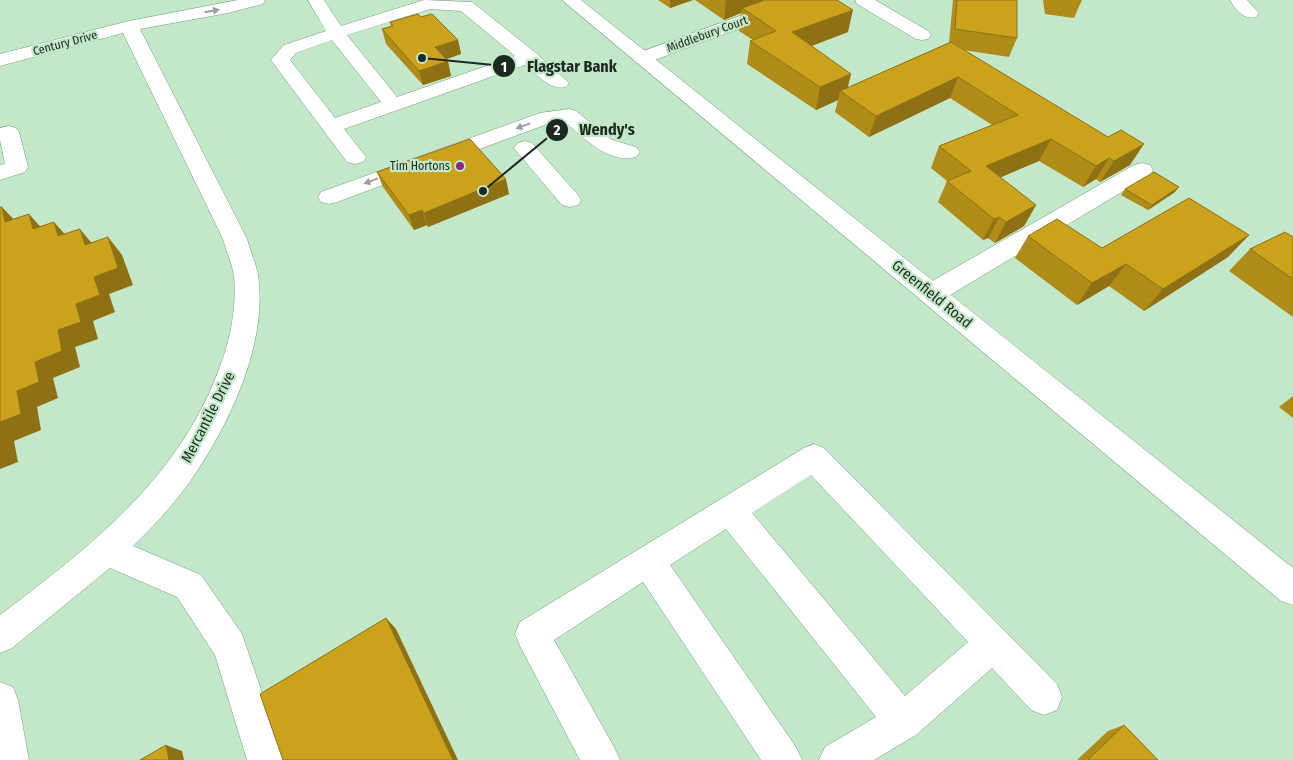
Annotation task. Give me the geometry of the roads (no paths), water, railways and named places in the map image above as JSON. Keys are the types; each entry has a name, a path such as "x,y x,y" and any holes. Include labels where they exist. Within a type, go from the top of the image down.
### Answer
{"street":[{"name":"Century Drive","path":"129,26 199,0"},
{"name":"Century Drive","path":"0,60 129,26 228,8 257,0"},
{"path":"316,0 336,33 393,105"},
{"name":"Greenfield Road","path":"570,0 1293,589"},
{"name":"Middlebury Court","path":"642,58 800,0"},
{"path":"863,0 922,35"},
{"path":"1238,0 1250,13"},
{"path":"355,157 280,60 290,49 429,4 466,6 559,83"},
{"name":"Mercantile Drive","path":"0,636 74,580 139,520 187,462 230,378 240,349 246,321 247,296 245,273 235,239 129,26"},
{"path":"332,126 529,57"},
{"path":"329,197 547,117 559,115 569,115 605,145 629,152"},
{"path":"0,134 9,132 17,167 0,173"},
{"path":"525,148 570,200"},
{"path":"931,294 1142,170"},
{"path":"601,760 532,634 814,457 1044,697"},
{"path":"730,510 903,722"},
{"path":"106,550 189,586 230,646 266,760"},
{"path":"648,561 782,760"},
{"path":"838,760 903,722 993,643"},
{"path":"0,700 10,760"}],"place":[{"name":"Flagstar Bank","path":"422,58"},
{"name":"Tim Hortons","path":"460,166"},
{"name":"Wendy's","path":"483,191"}]}
